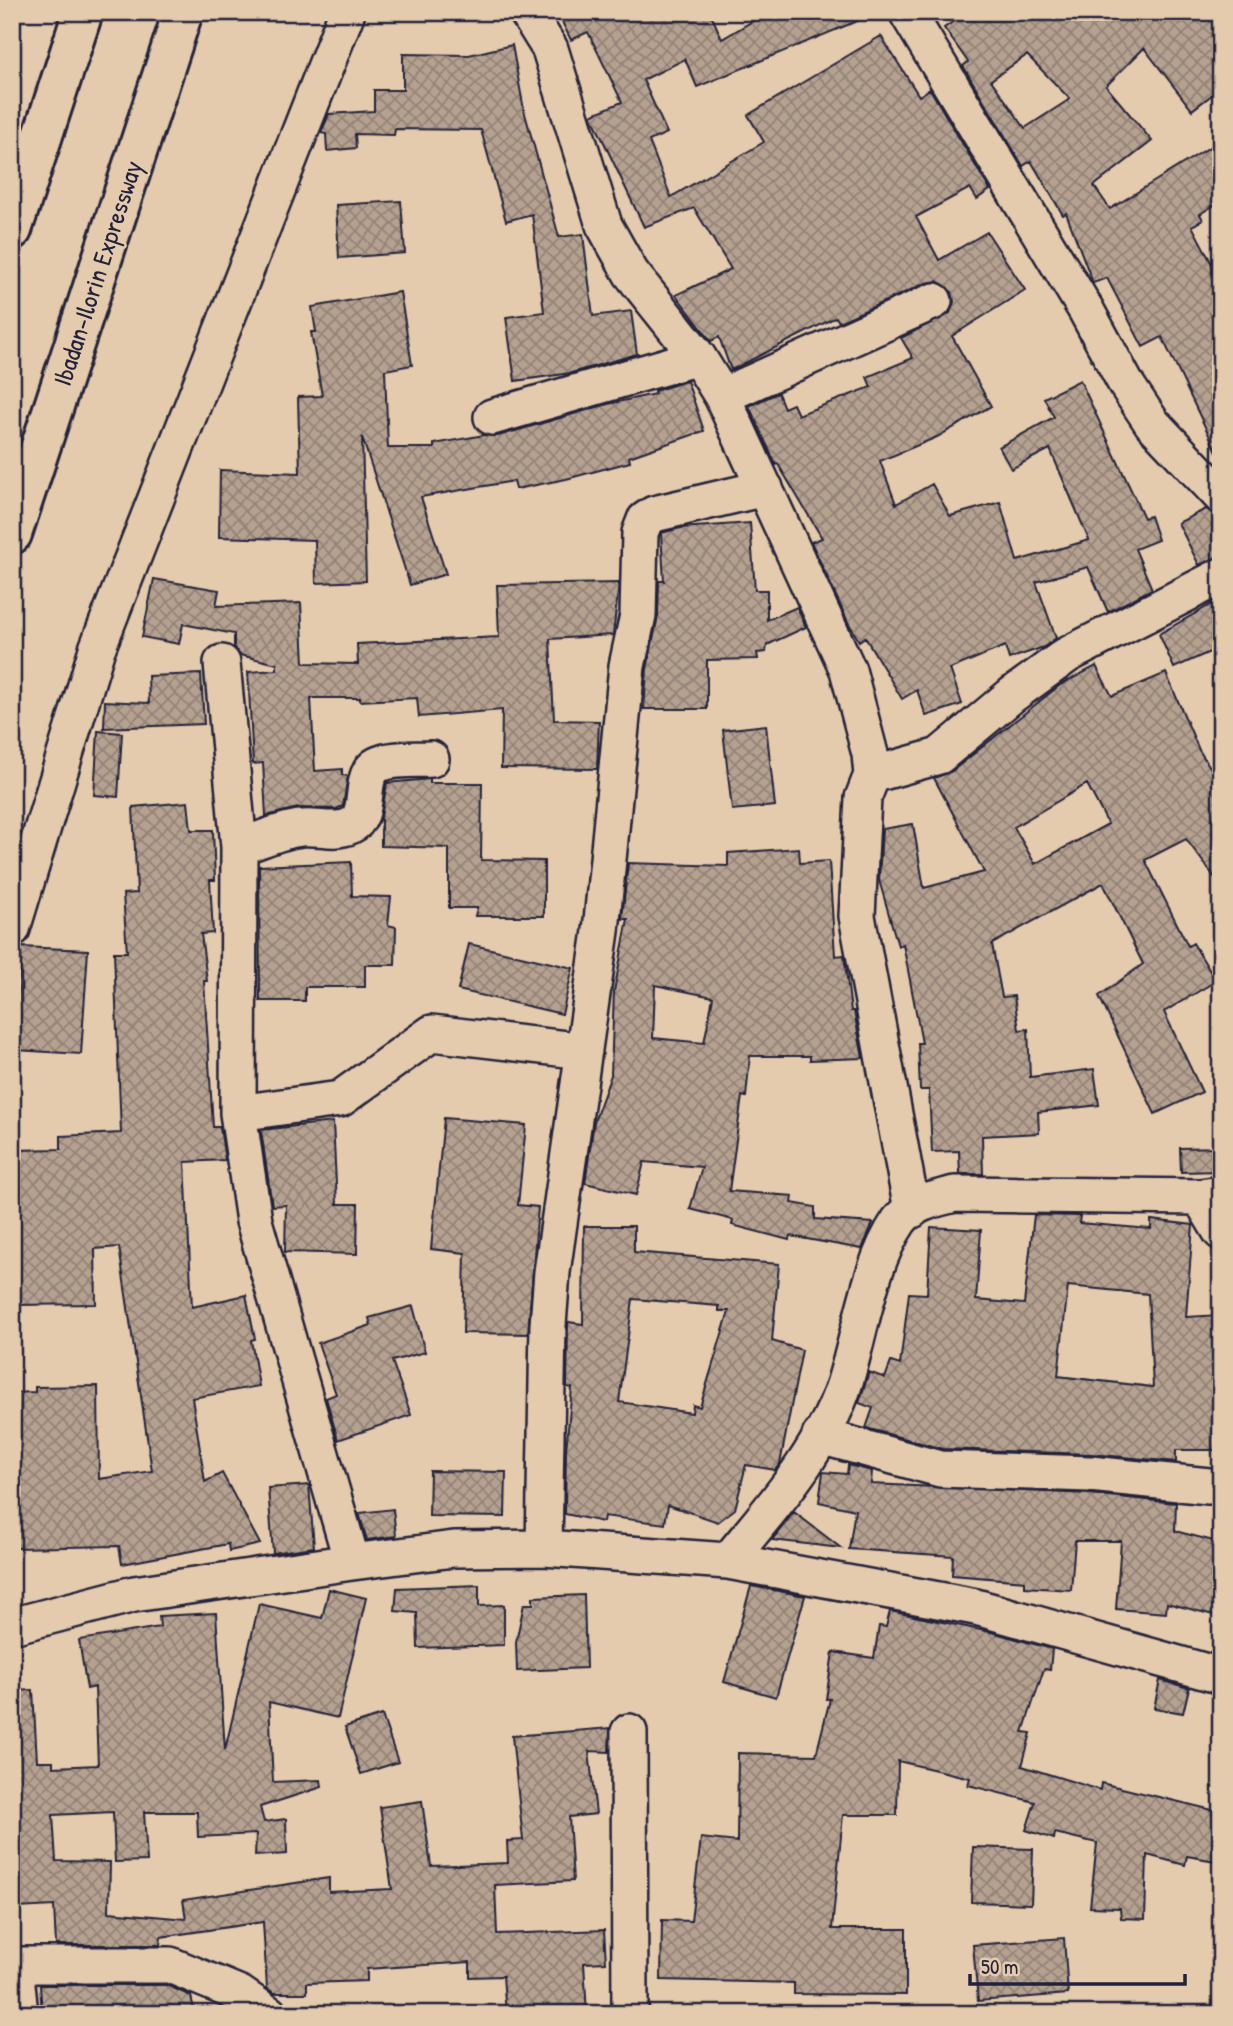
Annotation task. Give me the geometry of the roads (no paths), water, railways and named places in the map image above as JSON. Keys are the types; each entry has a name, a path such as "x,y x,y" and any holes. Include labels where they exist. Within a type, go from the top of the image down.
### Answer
{"highway":[{"path":"12,230 83,12"},
{"name":"Ibadan-Ilorin Expressway","path":"12,534 183,12"}],"street":[{"path":"527,12 550,49 604,225 631,273 698,357 722,396 848,670 870,754 872,775 863,798 857,915 912,1210"},
{"path":"907,12 1086,310 1126,384 1152,424 1221,496"},
{"path":"12,929 97,649 357,13"},
{"path":"722,396 934,301"},
{"path":"492,417 698,357"},
{"path":"544,1548 548,1325 552,1272 601,931 627,666 638,615 640,533 645,520 654,514 765,488"},
{"path":"872,775 939,756 1012,695 1067,655 1221,576"},
{"path":"222,663 239,847 238,1113 254,1221 352,1562"},
{"path":"239,847 302,828 342,829 353,825 362,816 368,776 374,767 383,762 431,759"},
{"path":"238,1113 340,1099 432,1033 584,1051"},
{"path":"728,1561 797,1476 820,1436 842,1391 883,1254 900,1219 925,1201 955,1194 1210,1195 1221,1232"},
{"path":"820,1436 940,1469 1090,1474 1209,1486"},
{"path":"12,1626 134,1594 352,1562 454,1549 544,1548 728,1561 976,1607 1221,1676"},
{"path":"629,1732 630,2014"},
{"path":"20,2014 14,1965 170,1965 240,1994 269,2014"}]}
